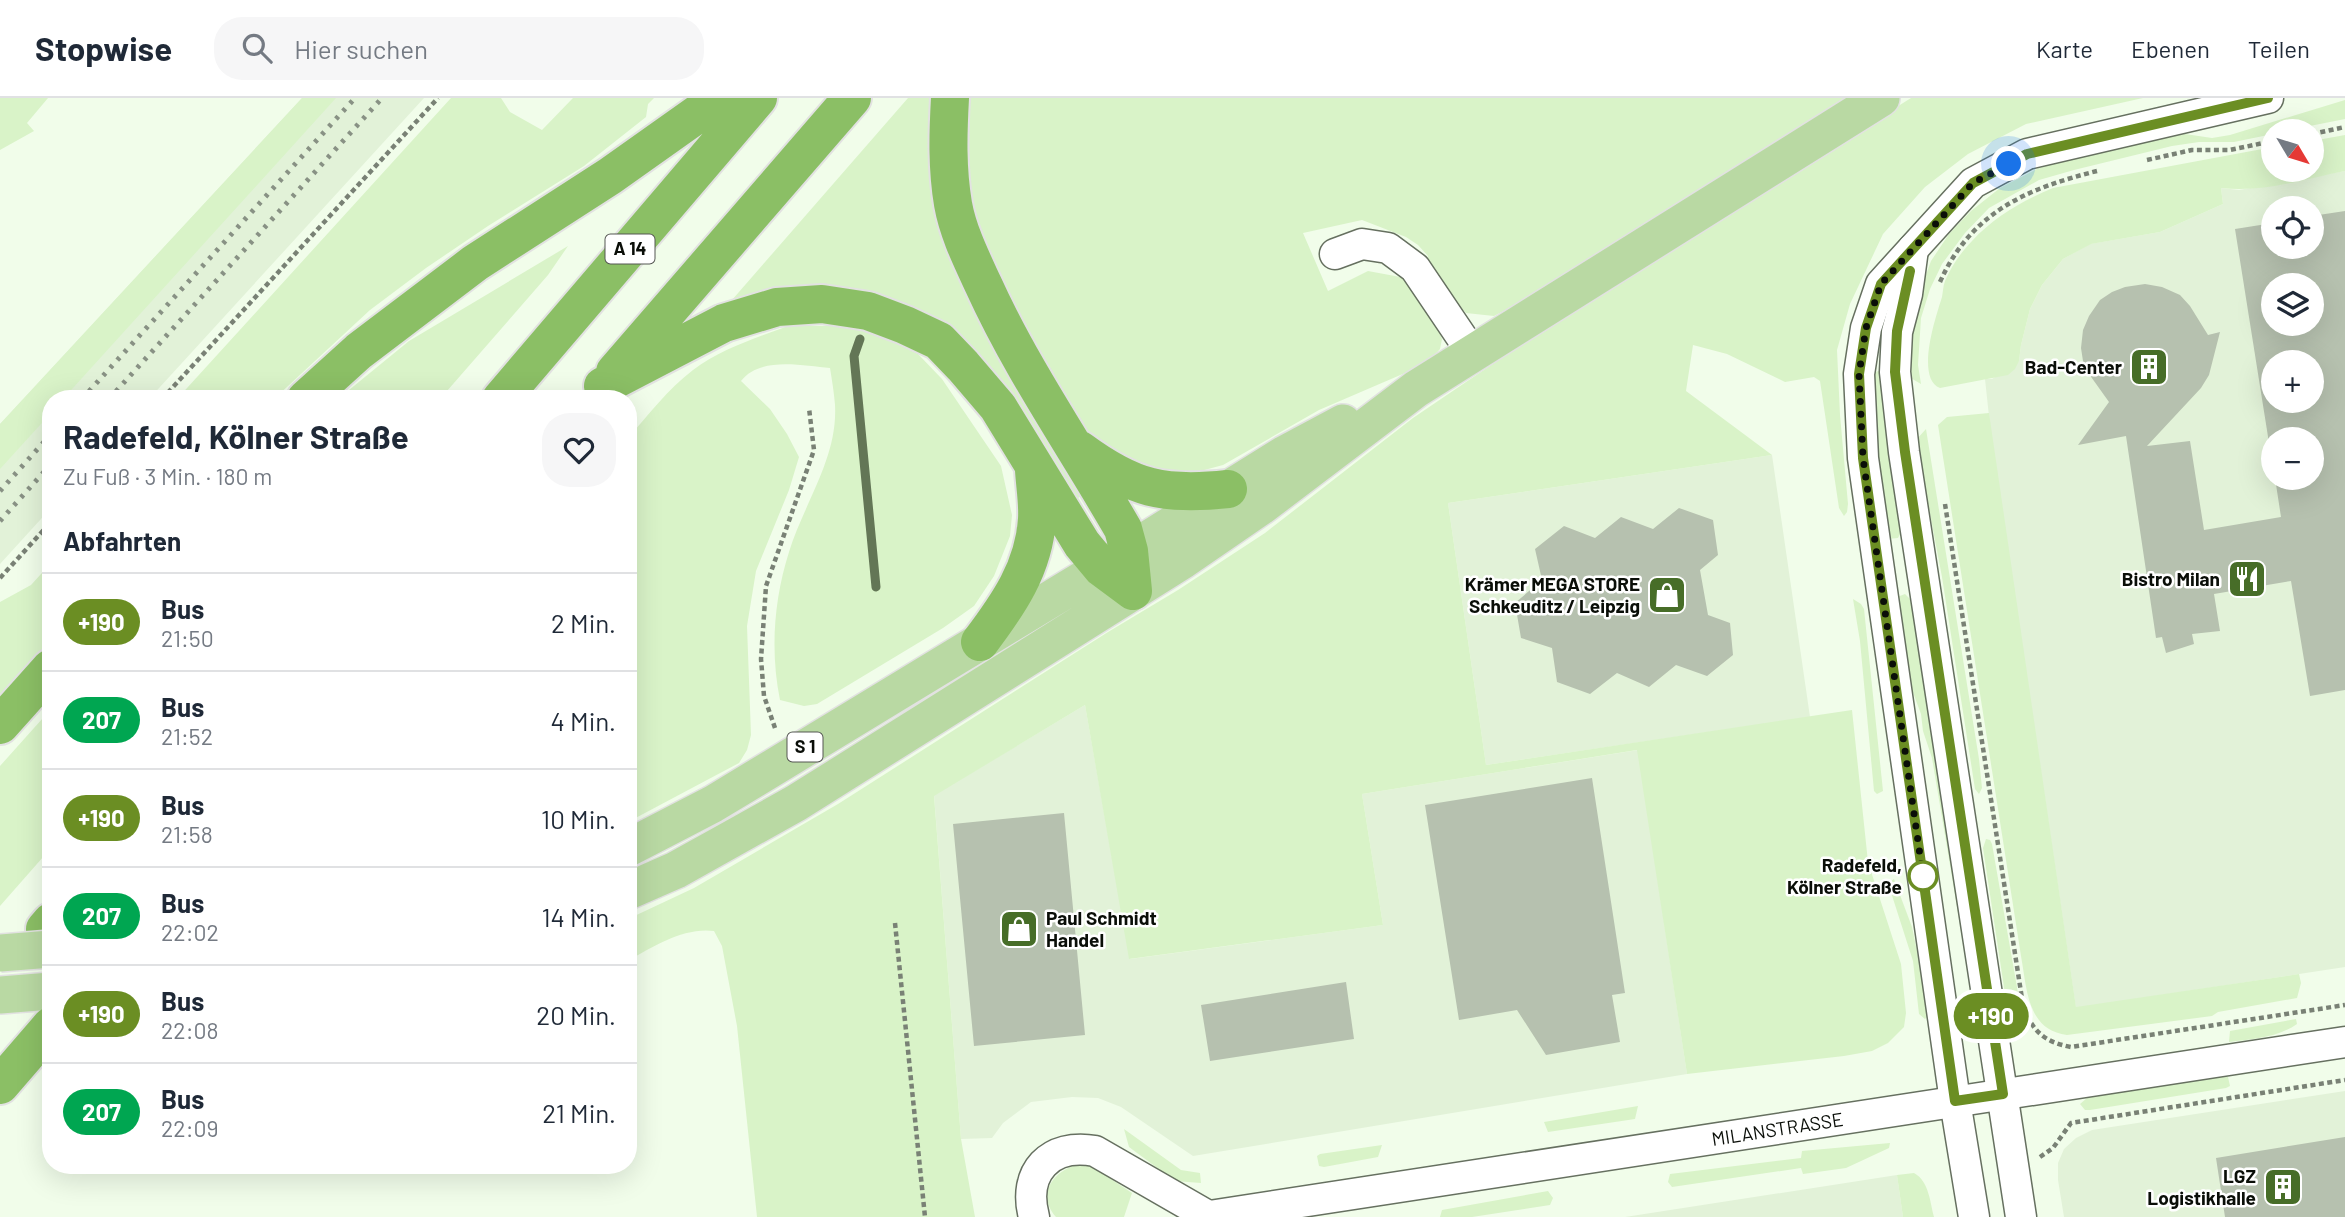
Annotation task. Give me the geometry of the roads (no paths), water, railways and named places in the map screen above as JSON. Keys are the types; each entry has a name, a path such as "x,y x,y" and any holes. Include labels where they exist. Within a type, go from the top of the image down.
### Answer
{"highway":[{"path":"316,390 359,351 475,263 610,176 720,98"},
{"name":"A 14","path":"509,390 758,98"},
{"path":"599,390 852,98"},
{"path":"950,98 947,157 953,207 966,247 1004,329 1035,386 1123,529 1116,559"},
{"path":"601,390 724,323 777,307 822,304 868,311 939,341 963,366 998,407 1082,544 1116,559 1133,591"},
{"path":"1070,442 1109,472 1137,483 1161,490 1192,493 1228,489"},
{"path":"980,642 1007,607 1023,578 1032,549 1037,518 1034,468"},
{"path":"0,725 42,678"},
{"path":"0,1085 42,1036"}],"main road":[{"name":"S 1","path":"637,887 676,870 796,803 1133,591 1263,505 1416,389 1881,98"},
{"name":"S 1","path":"637,843 713,804 1285,454 1370,409 1416,389"},
{"path":"0,953 42,936"},
{"path":"0,995 42,992"}],"street":[{"path":"1974,1217 1863,458 1859,374 1866,328 1881,284 1973,183 2027,154 2268,98"},
{"path":"1335,254 1362,244 1388,248 1415,268 1473,354"},
{"path":"1913,249 1907,293 1897,331 1895,372 2021,1217"},
{"name":"MILANSTRASSE","path":"1034,1217 1030,1202 1031,1186 1038,1171 1049,1159 1063,1151 1079,1148 1096,1151 1205,1216 2345,1042"}],"waterway":[{"path":"860,339 854,356 876,587"}],"railway":[{"path":"90,390 355,98"},
{"path":"117,390 382,98"},
{"path":"0,491 42,444"},
{"path":"0,521 42,474"}],"place":[{"name":"Bad-Center","path":"2149,367"},
{"name":"Bistro Milan","path":"2247,579"},
{"name":"Krämer MEGA STORE Schkeuditz / Leipzig","path":"1667,595"},
{"name":"Radefeld, Kölner Straße","path":"1923,876"},
{"name":"Paul Schmidt Handel","path":"1019,929"},
{"name":"LGZ Logistikhalle","path":"2283,1187"}]}
